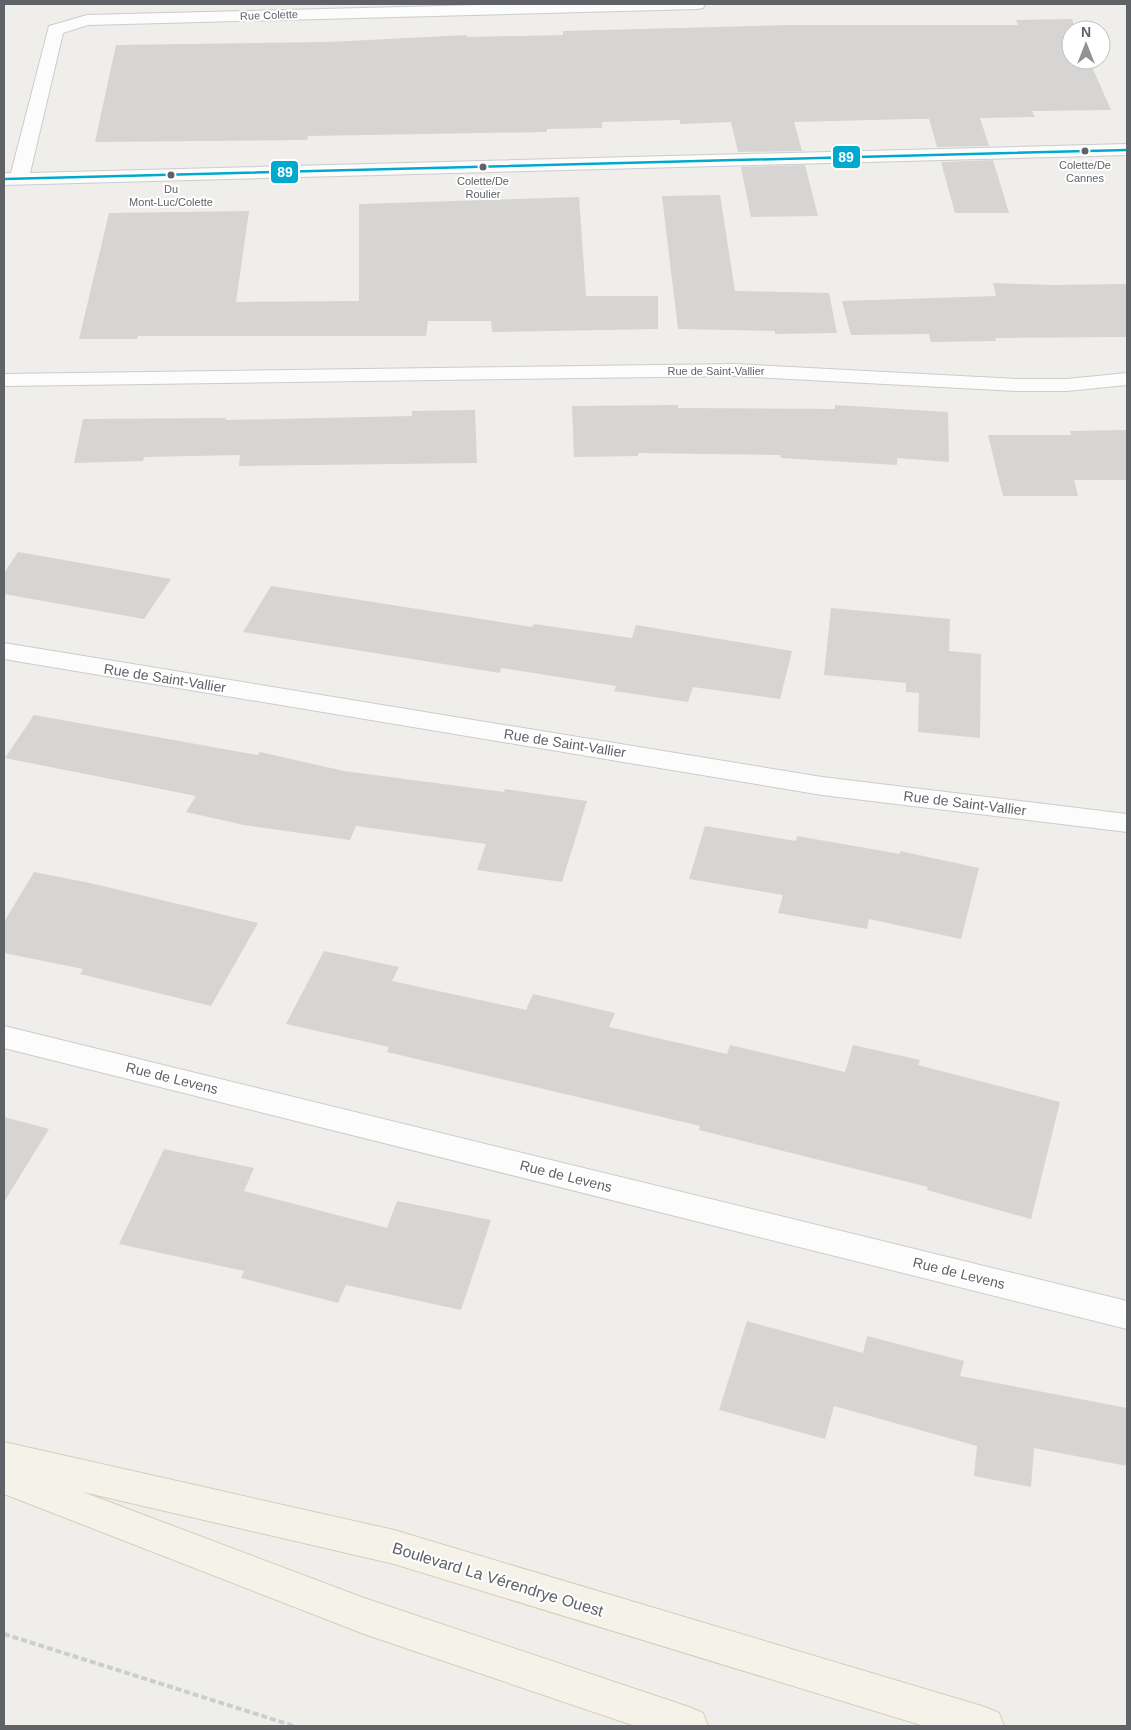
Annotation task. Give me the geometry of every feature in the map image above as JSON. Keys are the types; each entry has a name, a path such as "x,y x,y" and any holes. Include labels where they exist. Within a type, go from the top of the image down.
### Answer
{"main road":[{"name":"Boulevard La Vérendrye Ouest","path":"4,1458 394,1547 986,1726"},
{"path":"4,1478 364,1616 690,1726"}],"street":[{"name":"Rue Colette","path":"11,179 55,30 87,20 597,5 697,4"},
{"path":"11,179 1127,150"},
{"name":"Rue de Saint-Vallier","path":"4,380 735,370 897,377 1017,385 1066,385 1127,379"},
{"name":"Rue de Saint-Vallier","path":"4,651 822,786 1127,823"},
{"name":"Rue de Levens","path":"4,1037 1127,1315"}],"path":[{"path":"4,1634 294,1726"}],"building":[{"path":"1072,19 1061,20 1061,70 1093,70 1111,110 1032,111 1035,117 980,118 989,146 937,147 929,119 794,122 802,151 738,152 731,122 680,124 680,120 602,122 602,128 547,129 547,132 308,136 307,140 95,142 116,45 328,42 467,35 467,37 563,35 563,31 788,25 1018,25 1016,20"},
{"path":"993,160 1009,213 955,213 941,162"},
{"path":"805,165 818,216 751,217 741,167"},
{"path":"720,195 735,291 829,293 837,333 775,334 775,331 678,329 662,196"},
{"path":"579,197 586,296 658,296 658,329 492,332 491,321 428,321 426,336 138,336 137,339 79,339 109,213 249,211 236,302 359,301 359,204"},
{"path":"993,283 1050,285 1127,284 1127,337 995,338 996,341 931,342 929,334 851,335 842,301 996,296"},
{"path":"678,405 678,408 835,409 835,405 948,412 949,462 897,458 897,465 781,458 780,455 638,453 638,456 574,457 572,406"},
{"path":"475,410 477,463 239,466 240,455 144,457 143,461 74,463 83,419 226,418 226,420 412,416 412,411"},
{"path":"1127,430 1127,480 1074,480 1078,496 1003,496 988,435 1071,435 1070,431"},
{"path":"18,552 171,579 144,619 4,594 4,573"},
{"path":"271,586 532,627 534,624 632,638 636,625 792,651 780,699 693,687 688,702 614,691 616,686 501,668 500,673 243,632"},
{"path":"831,608 950,619 949,651 981,654 980,738 918,732 919,693 906,692 906,683 824,675"},
{"path":"34,715 258,755 260,752 344,771 504,792 505,789 587,801 562,882 477,870 486,844 356,826 350,840 244,825 186,812 196,796 5,758"},
{"path":"705,826 796,841 797,836 900,854 900,851 979,868 961,939 869,919 867,929 778,913 783,895 689,879"},
{"path":"34,872 90,883 258,923 211,1006 80,974 83,969 4,953 4,922"},
{"path":"324,951 399,967 392,981 526,1010 533,994 615,1013 609,1027 727,1054 730,1045 845,1072 853,1045 920,1060 918,1065 1060,1102 1031,1219 927,1190 928,1187 699,1130 700,1126 387,1052 389,1047 286,1024"},
{"path":"4,1117 49,1129 4,1202"},
{"path":"164,1149 254,1168 244,1191 387,1228 397,1201 491,1220 461,1310 346,1285 338,1303 241,1278 244,1271 119,1244"},
{"path":"747,1321 863,1353 867,1336 964,1361 960,1376 1127,1408 1127,1466 1034,1448 1031,1487 974,1476 977,1446 834,1406 825,1439 719,1410"}],"transit line":[{"name":"89","path":"4,179 1127,150"}],"place":[{"name":"Colette/De Cannes","path":"1085,151"},
{"name":"Colette/De Roulier","path":"483,167"},
{"name":"Du Mont-Luc/Colette","path":"171,175"}]}
